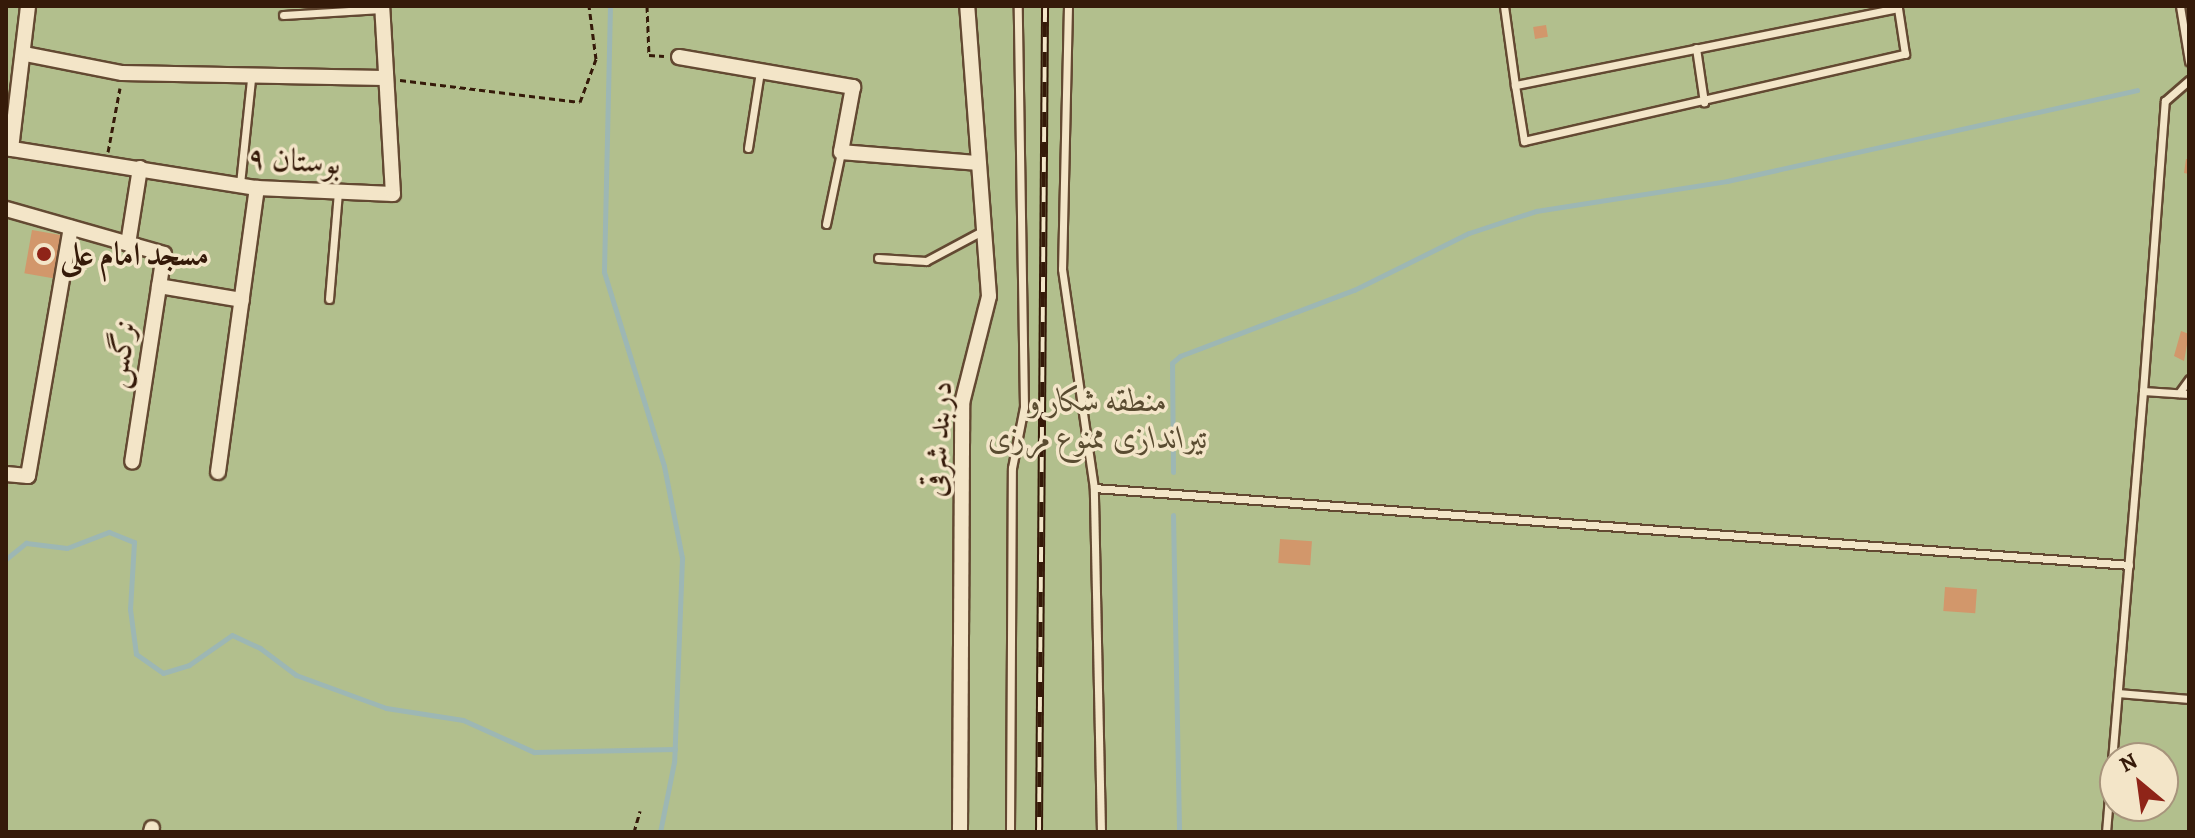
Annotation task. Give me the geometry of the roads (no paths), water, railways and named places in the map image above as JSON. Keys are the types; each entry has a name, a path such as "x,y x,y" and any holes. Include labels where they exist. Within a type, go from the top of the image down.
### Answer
{"street":[{"path":"8,149 25,54 28,6"},
{"name":"دربند شرقی","path":"960,832 962,403 989,296 967,6"},
{"name":"بوستان ۹","path":"8,149 257,188 393,194 382,8"},
{"path":"25,54 122,73 251,79 384,78"},
{"path":"679,57 853,87 841,152 979,163"},
{"path":"6,209 128,244 140,168"},
{"path":"218,472 257,188"},
{"path":"6,474 28,476 71,228"},
{"name":"نرگس","path":"128,244 164,254 132,462"},
{"path":"159,286 242,300"}],"lane":[{"path":"1010,832 1012,468 1024,407 1018,6"},
{"path":"1068,6 1062,269 1094,488 1101,832"},
{"path":"1504,6 1515,85 1524,141 1905,54 1898,8 1515,85"},
{"path":"2180,6 2189,61"},
{"path":"283,15 382,8"},
{"path":"1696,48 1704,102"},
{"path":"748,148 760,71"},
{"path":"240,186 251,79"},
{"path":"2106,832 2165,101 2189,80"},
{"path":"826,224 841,152"},
{"path":"329,299 338,192"},
{"path":"878,258 926,261 984,230"},
{"path":"2179,393 2189,379"},
{"path":"2143,391 2189,394"},
{"path":"1094,488 2129,565"},
{"path":"2118,693 2189,699"}],"waterway":[{"path":"610,6 604,272 664,466 682,558 674,762 660,832"},
{"path":"1173,472 1172,363 1180,356 1354,290 1469,233 1536,211 1727,181 2137,90"},
{"path":"1173,515 1179,832"},
{"path":"6,559 26,543 67,548 109,532 134,542 130,609 136,654 163,673 189,665 232,635 260,648 296,675 386,708 463,720 534,752 675,749"}],"railway":[{"path":"1039,832 1045,6"}],"place":[{"name":"مسجد امام علی","path":"44,254"}],"park label":[{"name":"منطقه شکار و تیراندازی ممنوع مرزی","path":"1098,420"}]}
